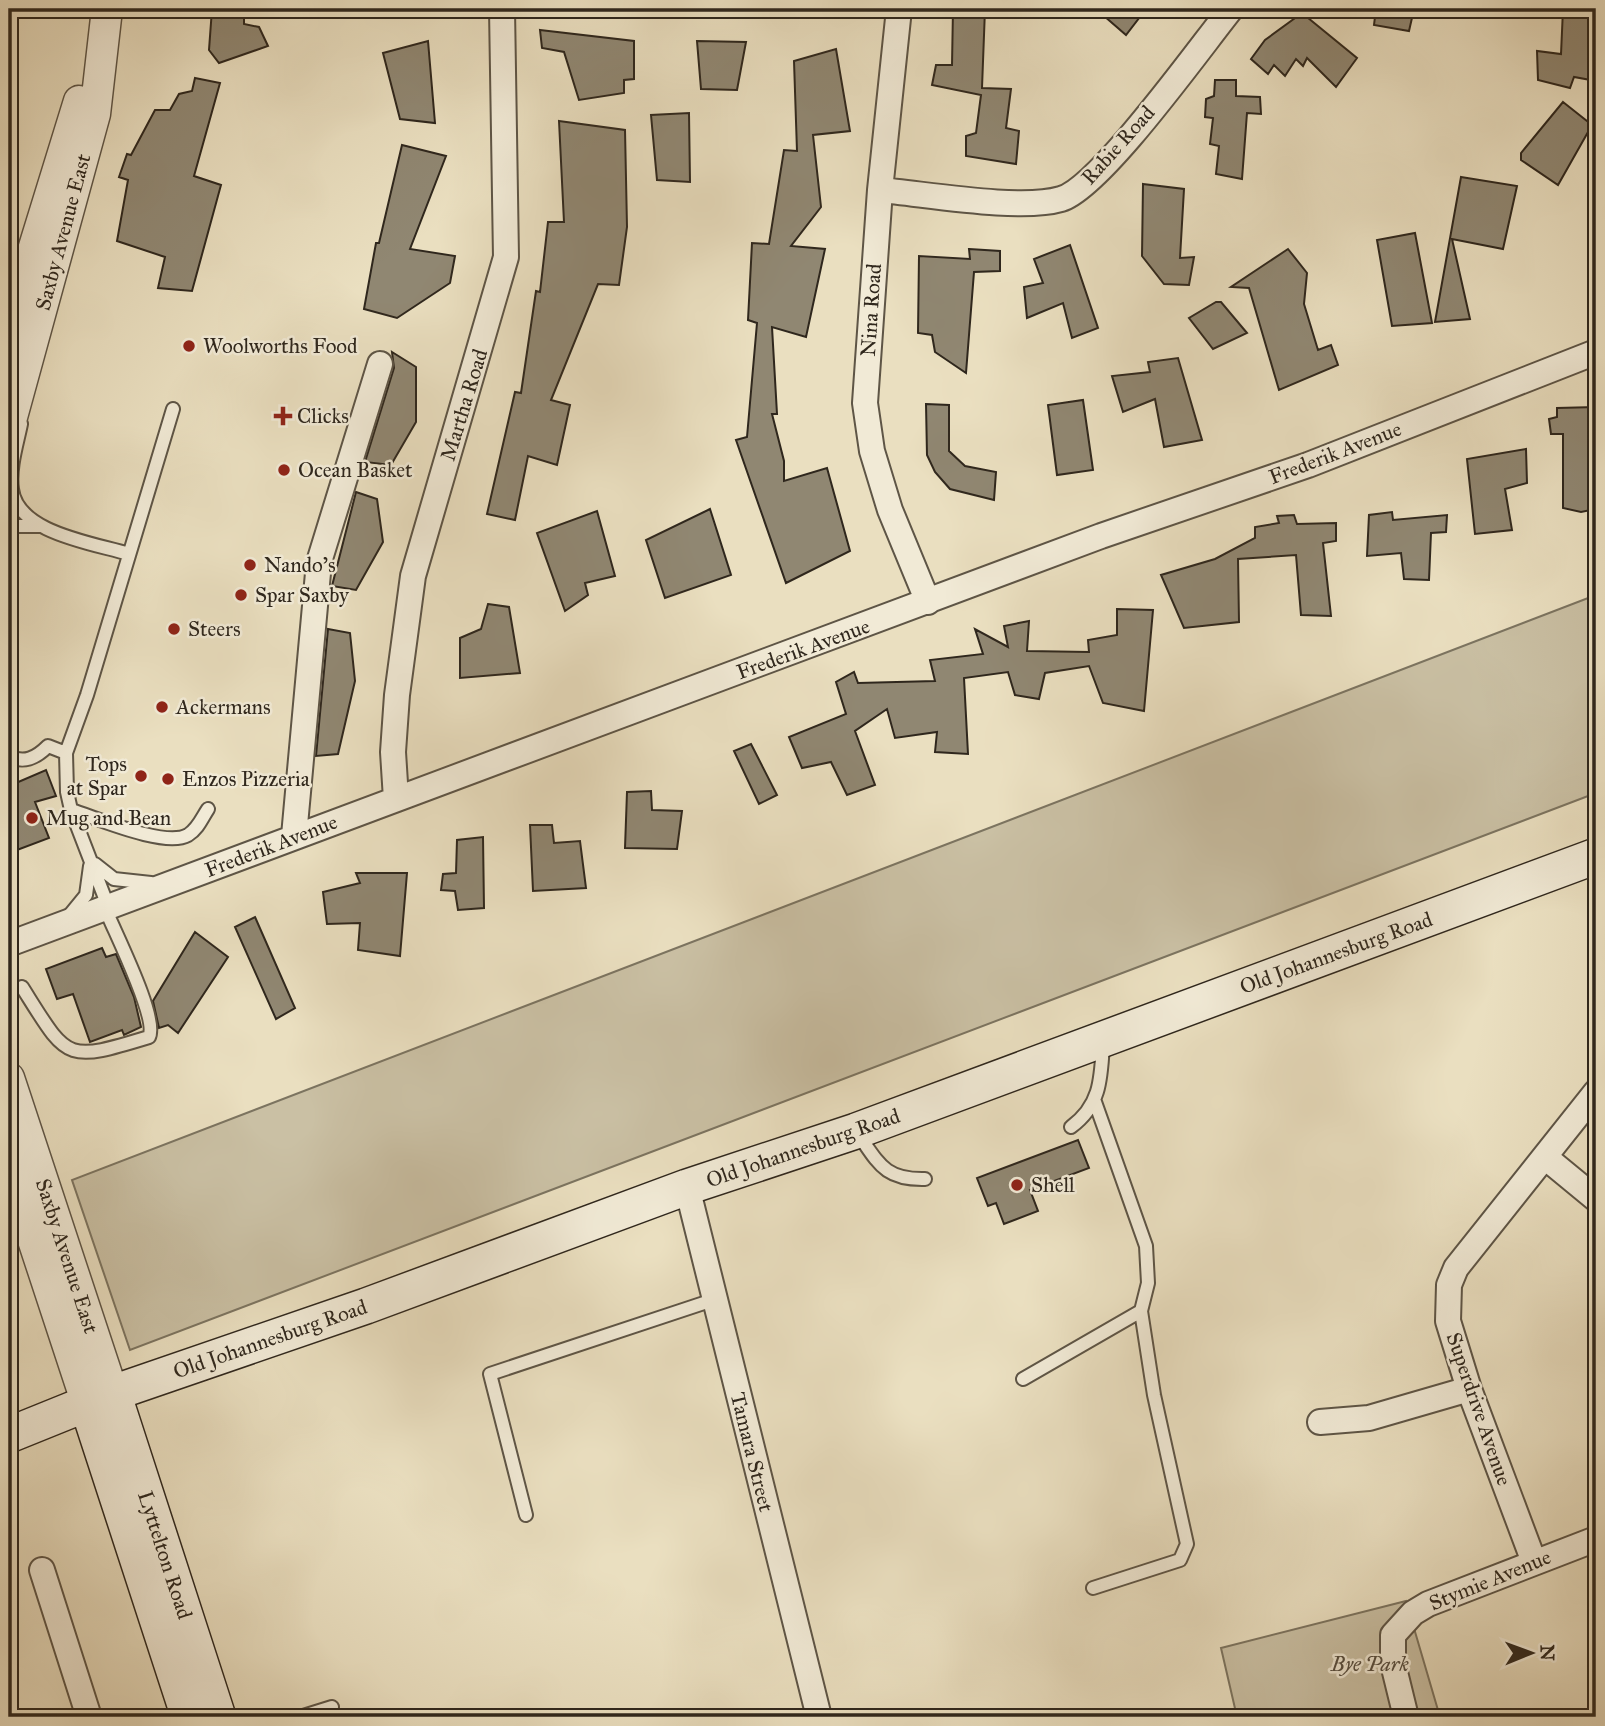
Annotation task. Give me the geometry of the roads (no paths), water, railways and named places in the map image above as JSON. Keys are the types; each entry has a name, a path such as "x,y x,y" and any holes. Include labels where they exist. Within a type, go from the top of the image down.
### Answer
{"main road":[{"name":"Old Johannesburg Road","path":"9,1434 687,1187 856,1131 1596,856"},
{"name":"Lyttelton Road","path":"100,1399 189,1717"},
{"name":"Lyttelton Road","path":"100,1399 218,1717"}],"street":[{"name":"Saxby Avenue East","path":"9,428 21,332 95,114 107,9"},
{"name":"Martha Road","path":"396,799 394,752 397,706 413,576 506,257 509,235 502,9"},
{"name":"Nina Road","path":"899,9 880,190 865,403 872,451 890,510 928,603"},
{"name":"Rabie Road","path":"880,190 1015,202 1063,199 1101,171 1231,9"},
{"name":"Frederik Avenue","path":"9,944 928,603 1101,536 1308,465 1596,352"},
{"path":"295,836 319,562 380,364"},
{"name":"Saxby Avenue East","path":"9,1078 100,1399"},
{"name":"Superdrive Avenue","path":"1534,1562 1469,1389 1448,1321 1449,1285 1456,1268 1596,1092"},
{"path":"1545,1157 1596,1199"},
{"name":"Saxby Avenue East","path":"9,1167 100,1399"},
{"name":"Tamara Street","path":"687,1187 819,1717"},
{"path":"1320,1422 1368,1418 1469,1389"},
{"name":"Stymie Avenue","path":"1406,1717 1392,1664 1393,1635 1413,1613 1428,1604 1596,1539"},
{"path":"42,1570 89,1717"}],"lane":[{"path":"21,332 11,486 25,517 40,526 129,554"},
{"path":"22,987 55,1040 72,1051 86,1054 102,1052 149,1037 152,1028 140,989 71,810 67,792 66,752 87,695 173,409"},
{"path":"9,526 40,526"},
{"path":"9,756 18,760 37,757 48,746 66,752"},
{"path":"71,810 167,840 187,835 198,826 208,809"},
{"path":"90,858 108,875 124,882 178,882"},
{"path":"60,926 86,895 91,872 90,858"},
{"path":"1071,1127 1086,1116 1095,1102 1100,1088 1103,1040"},
{"path":"1093,1588 1180,1560 1187,1544 1154,1395 1141,1311 1148,1283 1146,1246 1095,1102"},
{"path":"856,1131 884,1170 903,1179 925,1179"},
{"path":"526,1515 490,1374 713,1300"},
{"path":"1023,1380 1141,1311"},
{"path":"300,1717 332,1707"}],"place":[{"name":"Woolworths Food","path":"189,346"},
{"name":"Clicks","path":"283,416"},
{"name":"Ocean Basket","path":"284,470"},
{"name":"Nando's","path":"250,565"},
{"name":"Spar Saxby","path":"241,595"},
{"name":"Steers","path":"174,629"},
{"name":"Ackermans","path":"162,707"},
{"name":"Tops at Spar","path":"141,776"},
{"name":"Enzos Pizzeria","path":"168,779"},
{"name":"Mug and Bean","path":"32,818"},
{"name":"Shell","path":"1017,1185"}],"park label":[{"name":"Bye Park","path":"1370,1664"}]}
